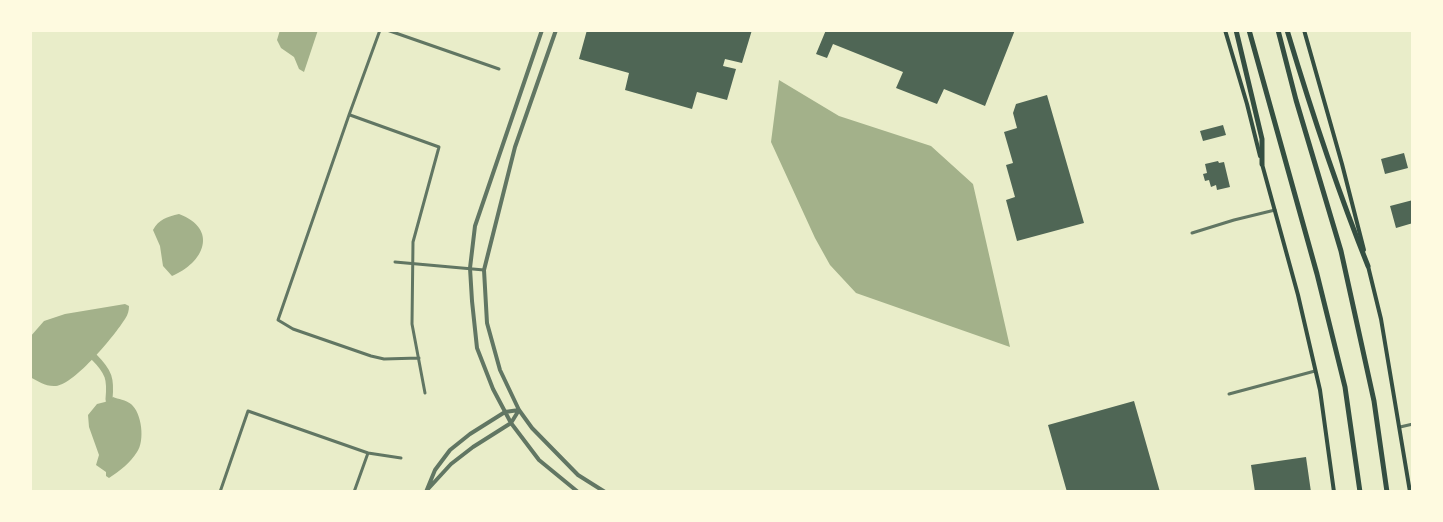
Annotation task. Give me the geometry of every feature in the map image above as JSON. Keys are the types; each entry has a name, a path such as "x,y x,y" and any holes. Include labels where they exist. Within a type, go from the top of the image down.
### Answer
{"highway":[{"path":"1236,30 1262,139 1262,164"},
{"path":"1250,30 1317,274 1345,387 1360,492"},
{"path":"1278,30 1296,100 1341,251 1374,401 1387,492"},
{"path":"1287,30 1308,100 1368,267"}],"main road":[{"path":"1225,30 1298,295 1320,390 1334,492"},
{"path":"1304,30 1382,319 1410,492"}],"street":[{"path":"380,30 278,320 293,329 371,356 384,359 419,358"},
{"path":"387,30 499,69"},
{"path":"542,30 475,226 470,268 477,348 493,389 511,423 539,460 578,492"},
{"path":"556,30 516,147 483,270 487,323 500,370 519,410 532,428 578,475 605,492"},
{"path":"349,115 439,147 413,242 412,324 425,393"},
{"path":"1192,233 1275,210"},
{"path":"395,262 483,270"},
{"path":"1229,394 1315,371"},
{"path":"426,492 435,470 450,450 505,411 519,410"},
{"path":"426,492 451,464 511,423 519,410"},
{"path":"220,492 248,411 368,453 401,458"},
{"path":"1400,427 1413,424"},
{"path":"354,492 368,453"}],"shaded area":[{"path":"280,30 318,30 304,72 299,69 294,57 281,48 277,40"},
{"path":"779,80 839,116 931,146 973,184 1010,347 856,293 830,265 815,238 771,142"},
{"path":"179,214 191,220 199,228 203,237 202,246 199,255 192,263 172,276 163,266 160,246 153,230 164,219"},
{"path":"125,304 129,306 129,311 120,326 94,358 73,377 64,383 52,386 30,377 30,337 44,321 65,314"},
{"path":"113,397 135,408 142,434 134,456 109,478 106,472 96,465 99,455 89,427 88,415 97,404"}],"building":[{"path":"587,30 752,30 742,63 725,59 723,66 736,69 727,100 697,92 692,109 625,90 629,73 579,59"},
{"path":"826,30 1015,30 985,106 944,89 937,104 896,88 903,72 833,44 827,58 816,54"},
{"path":"1047,95 1084,223 1017,241 1006,200 1015,197 1006,165 1013,163 1004,132 1017,128 1013,113 1016,104"},
{"path":"1223,125 1226,135 1203,141 1200,131"},
{"path":"1404,153 1408,168 1385,174 1381,159"},
{"path":"1218,161 1219,163 1224,162 1230,187 1217,190 1216,185 1211,187 1209,180 1205,181 1203,174 1207,173 1205,164"},
{"path":"1413,200 1413,223 1396,228 1390,206"},
{"path":"1134,401 1160,492 1067,492 1048,425"},
{"path":"1306,457 1311,492 1255,492 1251,465"}],"waterway":[{"path":"94,357 108,376 109,399"}]}
